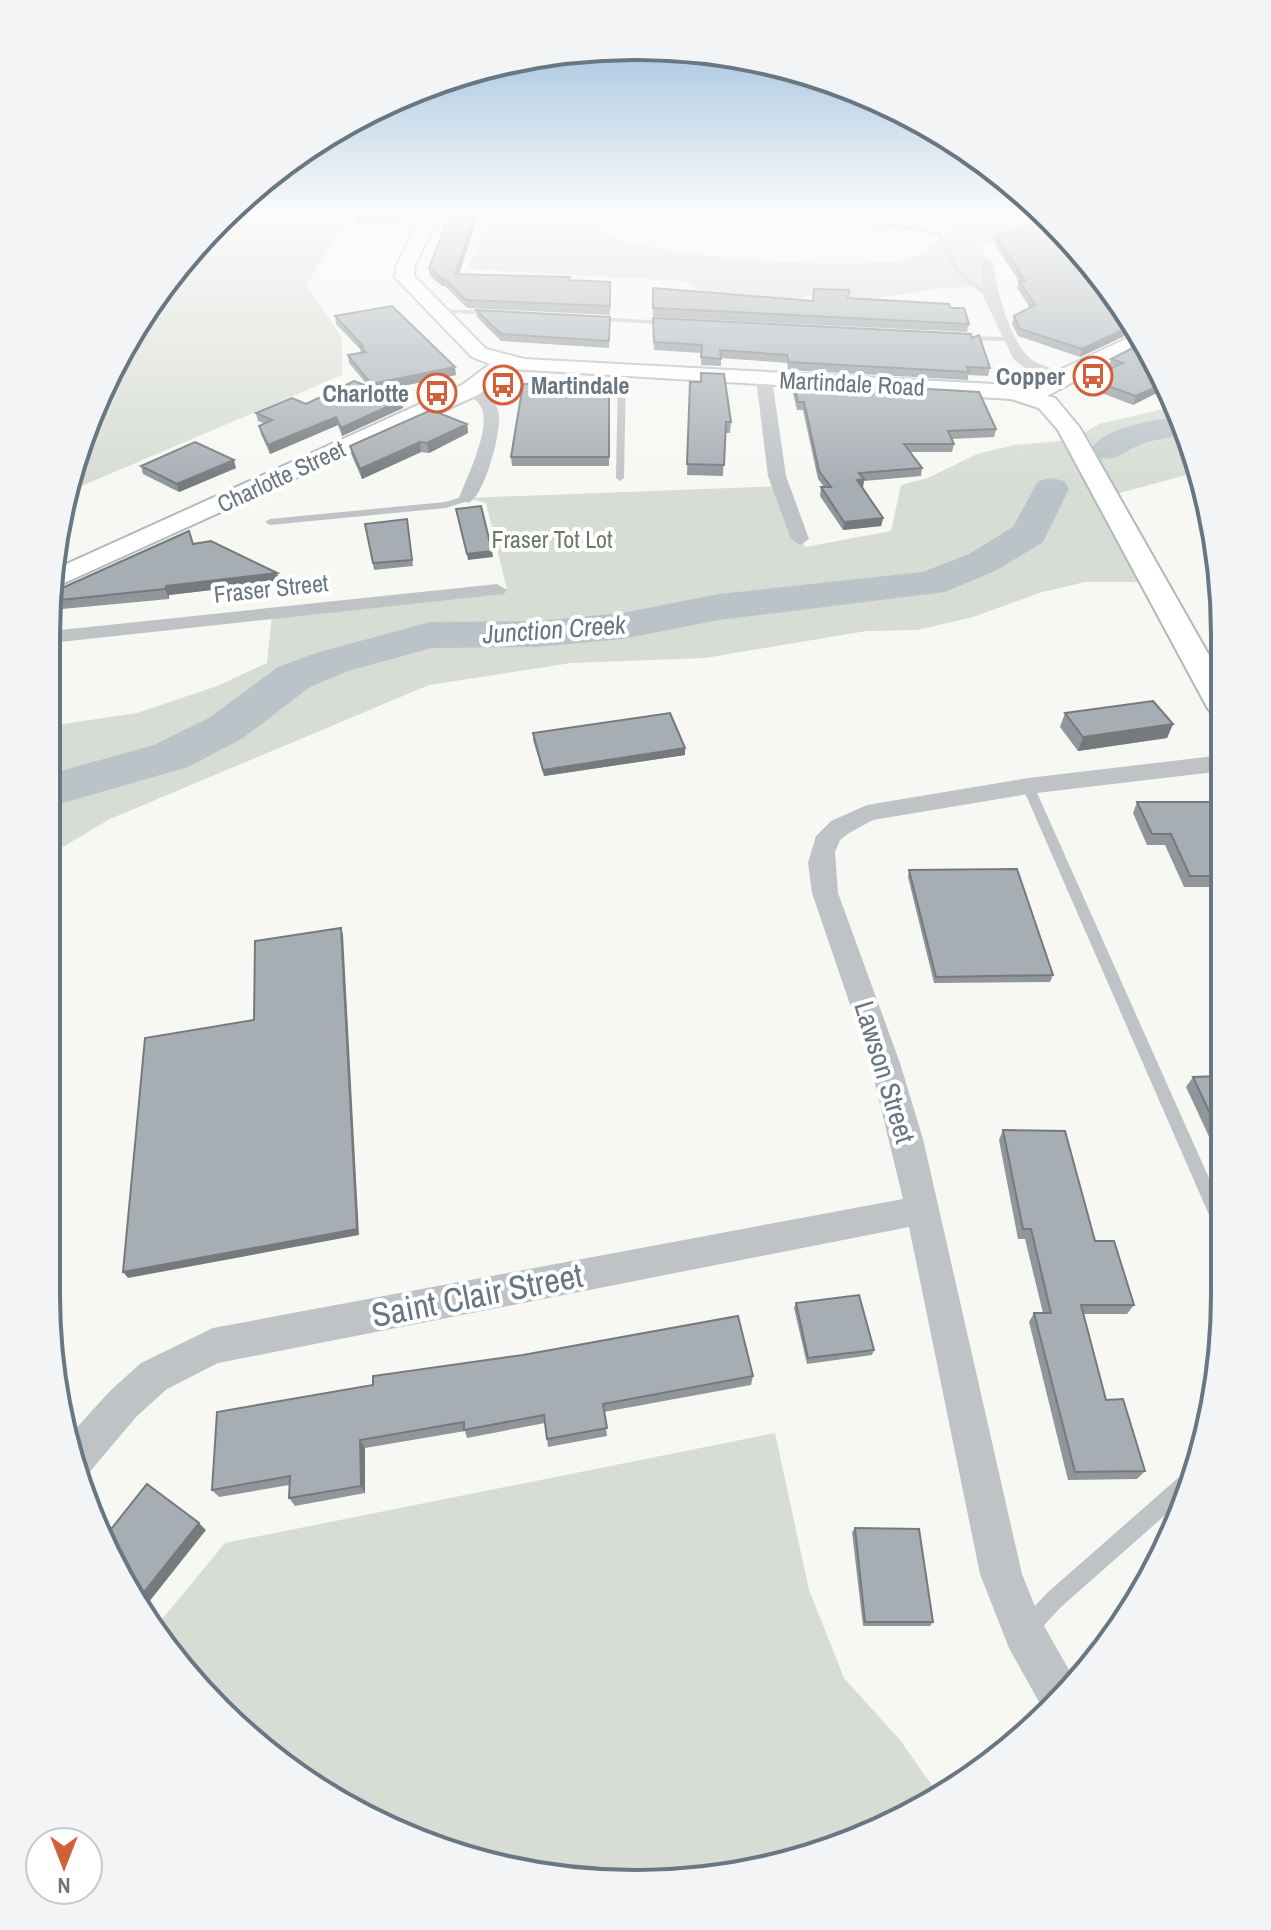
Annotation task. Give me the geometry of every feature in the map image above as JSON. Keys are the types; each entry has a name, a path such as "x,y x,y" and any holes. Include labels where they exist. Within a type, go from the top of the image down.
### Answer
{"street":[{"name":"Martindale Road","path":"431,306 479,353 506,362 1013,392 1047,403 1061,418 1211,686"},
{"path":"994,306 1008,339 1028,364 1065,377"},
{"path":"1032,397 1047,385 1131,343"},
{"name":"Charlotte Street","path":"63,575 470,390 506,362"},
{"path":"764,379 777,476 800,539"},
{"path":"468,498 490,433 492,415 483,398 470,390"},
{"name":"Fraser Street","path":"60,636 497,590"},
{"name":"Lawson Street","path":"1055,1687 1024,1633 1001,1574 907,1139 885,1063 825,893 821,849 827,835 843,823 867,813 1028,786 1211,764"},
{"name":"Saint Clair Street","path":"82,1450 124,1403 154,1376 213,1346 922,1210"}],"lane":[{"path":"435,310 512,314"},
{"path":"575,318 686,324"},
{"path":"954,338 1008,339"},
{"path":"620,478 622,370"},
{"path":"270,522 446,505 468,498"},
{"path":"1028,786 1211,1201"},
{"path":"1024,1633 1054,1600 1175,1494"}],"green space":[{"path":"164,306 321,306 342,338 342,375 80,487 119,381"},
{"name":"Fraser Tot Lot","path":"1164,409 1180,451 1187,475 1105,497 1150,582 1085,582 1042,592 973,617 917,630 866,631 705,658 571,663 429,685 110,819 60,849 60,725 137,713 217,686 267,663 272,615 507,589 486,503 467,498 781,486 805,547 891,531 901,485 928,478 977,454 1014,445 1073,440 1099,424"},
{"path":"775,1433 809,1590 844,1678 900,1740 933,1787 890,1811 820,1839 748,1859 711,1865 673,1869 598,1869 523,1859 451,1839 381,1811 285,1751 229,1701 179,1645 161,1620 225,1543"}],"building":[{"path":"392,306 455,367 371,384 348,355 366,352 360,346 363,346 335,316"},
{"path":"950,306 964,308 969,324 653,308"},
{"path":"1033,306 1107,306 1123,330 1082,349 1020,329 1014,316"},
{"path":"476,310 610,317 609,341 501,334"},
{"path":"653,318 971,334 972,338 979,335 990,368 967,367 969,372 789,362 787,355 720,350 721,359 701,357 702,345 654,342"},
{"path":"1134,347 1155,387 1136,396 1088,379 1123,363 1111,359"},
{"path":"701,373 724,374 731,422 726,422 724,465 687,464 690,382 701,382"},
{"path":"354,381 402,400 341,428 336,417 268,445 259,426 272,420 256,413 292,398 306,404"},
{"path":"793,381 979,392 996,429 948,431 954,444 904,444 922,468 859,473 864,479 857,480 883,518 844,522 821,487 831,487 819,471 804,402 798,402"},
{"path":"523,384 609,384 609,457 511,457"},
{"path":"431,410 467,424 360,469 350,446"},
{"path":"195,442 234,460 177,484 141,466"},
{"path":"481,506 492,551 467,554 456,509"},
{"path":"407,519 412,560 373,563 365,524"},
{"path":"189,531 193,544 211,541 277,573 61,600 62,588"},
{"path":"1153,701 1173,724 1083,737 1065,713"},
{"path":"670,713 685,748 543,770 533,733"},
{"path":"1137,802 1211,802 1211,876 1190,876 1171,834 1152,834"},
{"path":"1017,869 1053,975 936,977 909,870"},
{"path":"341,928 357,1229 123,1272 145,1038 254,1020 255,941"},
{"path":"1211,1076 1211,1116 1193,1077"},
{"path":"1003,1130 1065,1131 1095,1241 1114,1241 1134,1305 1081,1305 1106,1400 1123,1399 1145,1471 1075,1472 1034,1313 1051,1313 1031,1229 1023,1229"},
{"path":"859,1295 874,1350 808,1358 796,1303"},
{"path":"738,1316 753,1376 603,1404 607,1428 547,1439 544,1415 464,1430 464,1422 360,1440 361,1486 289,1498 290,1476 212,1490 217,1412 373,1385 373,1376 523,1355"},
{"path":"147,1484 199,1523 144,1593 111,1530"},
{"path":"855,1528 919,1529 933,1622 865,1622"}],"waterway":[{"name":"Junction Creek","path":"1108,450 1126,438 1172,428"},
{"name":"Junction Creek","path":"60,788 171,756 226,728 294,677 332,662 430,635 537,634 622,626 719,607 931,583 983,562 1029,534 1051,489"}],"place":[{"name":"Copper","path":"1093,376"},
{"name":"Martindale","path":"503,385"},
{"name":"Charlotte","path":"437,393"}]}
